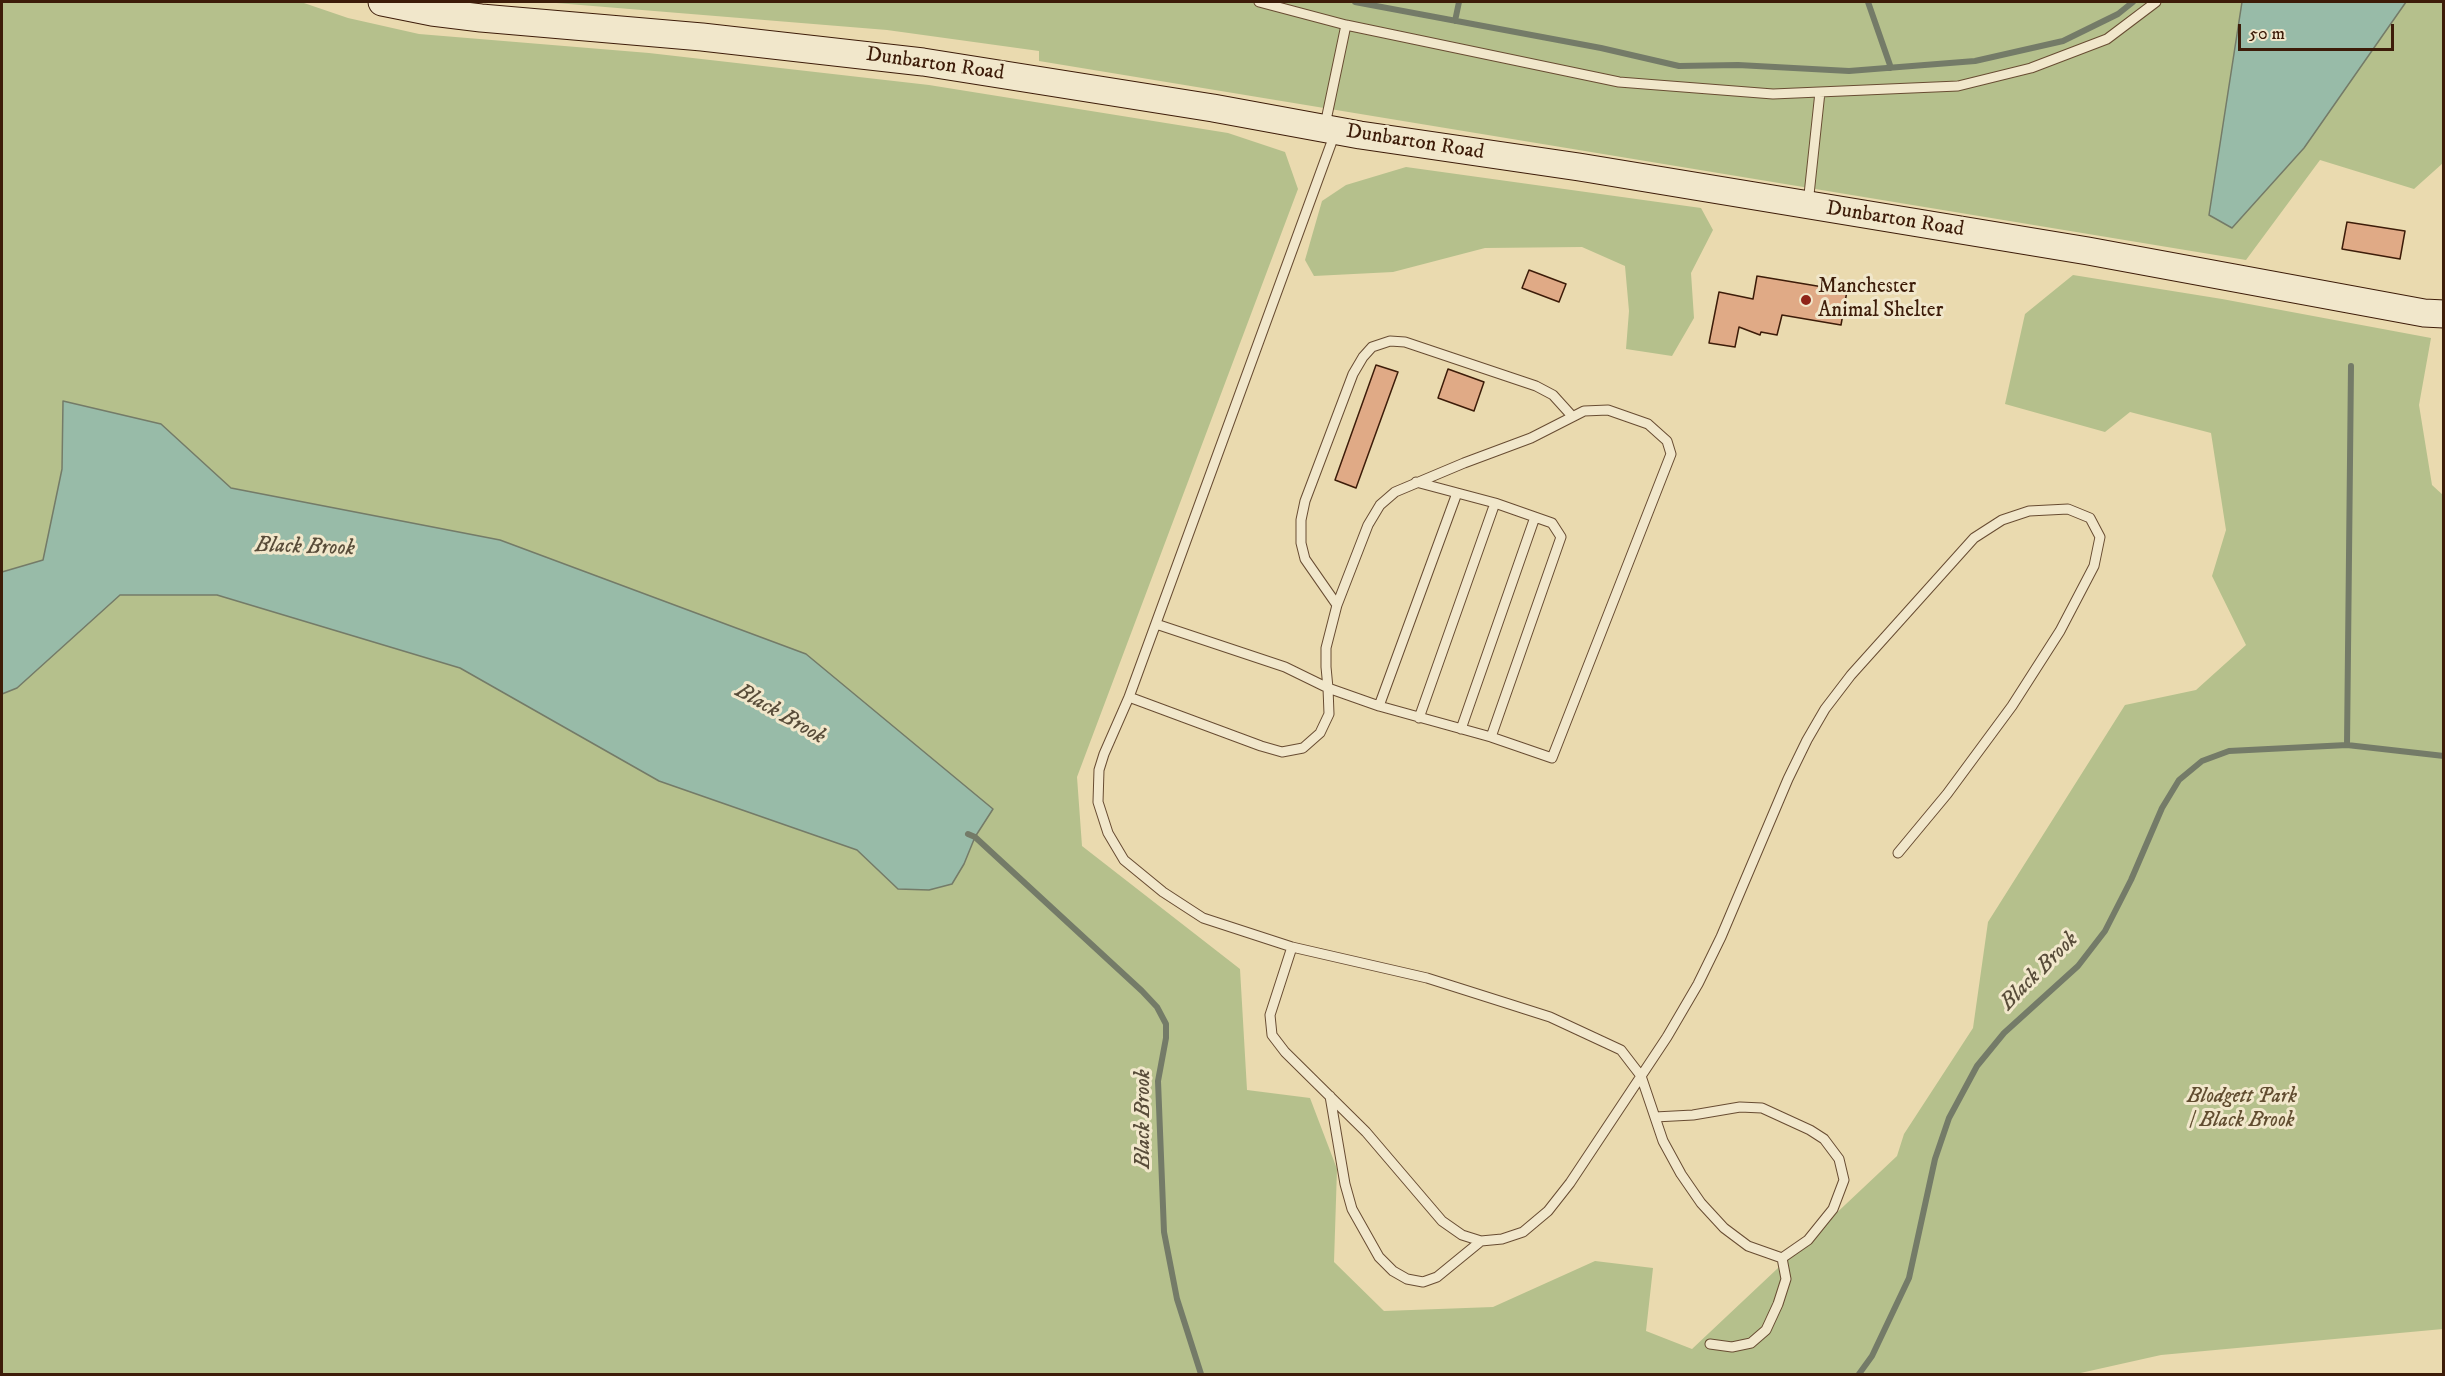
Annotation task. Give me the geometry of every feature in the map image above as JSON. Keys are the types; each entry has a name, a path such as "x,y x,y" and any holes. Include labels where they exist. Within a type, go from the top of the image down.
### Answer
{"street":[{"name":"Dunbarton Road","path":"382,2 432,12 481,18 849,52 1579,167 2088,251 2424,313 2444,314"}],"lane":[{"path":"1259,2 1346,25 1619,82 1773,94 1958,86 2031,68 2107,39 2156,2"},
{"path":"1346,25 1330,129 1130,697 1104,754 1097,786 1098,802 1108,833 1124,861 1203,918 1292,947 1427,978 1550,1017 1621,1050 1641,1076 1663,1141 1681,1174 1701,1203 1716,1220 1748,1246 1782,1258"},
{"path":"1808,206 1820,92"},
{"path":"1337,605 1305,559 1300,543 1301,520 1305,501 1353,374 1372,347 1390,341 1405,342 1536,386 1553,396 1572,416"},
{"path":"1130,697 1282,752 1303,748 1320,733 1329,714 1328,688 1326,648 1337,605 1368,525 1380,505 1395,492 1504,450 1584,411 1608,410 1624,414 1648,423 1667,441 1671,454 1552,758 1491,737 1379,706 1328,688 1285,667 1156,624"},
{"path":"1416,482 1495,503 1552,523 1561,537 1491,737"},
{"path":"1379,706 1457,493"},
{"path":"1419,718 1495,503"},
{"path":"1292,947 1270,1014 1272,1035 1285,1052 1366,1132 1442,1221 1462,1235 1481,1241 1502,1239 1523,1232 1548,1211 1570,1183 1641,1076 1698,984 1726,927 1788,779 1807,740 1825,709 1851,675 1974,538 2002,520 2029,511 2068,509 2090,518 2100,537 2094,566 2060,631 2012,706 1947,794 1898,853"},
{"path":"1461,729 1535,517"},
{"path":"1330,1096 1345,1184 1352,1209 1379,1257 1393,1271 1407,1279 1423,1282 1437,1276 1481,1241"},
{"path":"1655,1117 1693,1115 1740,1107 1761,1108 1810,1130 1824,1139 1839,1159 1844,1180 1833,1209 1808,1240 1782,1258"},
{"path":"1710,1344 1732,1347 1751,1343 1766,1330 1786,1280 1782,1258"}],"green space":[{"name":"Blodgett Park / Black Brook","path":"2,2 301,2 348,18 419,34 649,53 929,85 1228,133 1285,152 1298,189 1077,777 1082,846 1240,969 1247,1090 1310,1098 1337,1169 1334,1262 1384,1311 1493,1307 1595,1261 1653,1268 1646,1331 1692,1349 1897,1156 1904,1134 1973,1028 1988,922 2125,705 2196,690 2246,645 2212,576 2226,530 2211,433 2130,412 2105,432 2005,404 2025,314 2073,275 2222,299 2431,338 2419,405 2432,485 2444,496 2443,1329 2161,1355 2076,1374 2,1374"},
{"path":"544,2 2443,2 2443,163 2414,189 2320,160 2246,260 1039,61 1039,51 887,30"},
{"path":"1406,167 1701,208 1713,230 1691,273 1694,318 1672,356 1626,349 1629,311 1625,266 1582,247 1485,248 1393,272 1314,276 1305,260 1322,201 1346,185"}],"water":[{"path":"2242,2 2406,2 2304,148 2232,228 2209,215"},
{"path":"63,401 161,424 231,488 500,540 806,654 993,809 975,837 964,864 952,884 929,890 898,889 857,850 659,781 460,668 217,595 120,595 17,688 2,694 2,572 43,560 62,469"}],"building":[{"path":"2347,222 2405,231 2400,259 2342,249"},
{"path":"1529,270 1566,284 1559,302 1522,288"},
{"path":"1757,276 1847,291 1841,325 1782,315 1777,335 1761,332 1760,335 1739,327 1735,347 1709,343 1719,292 1753,299"},
{"path":"1376,365 1398,372 1356,488 1335,480"},
{"path":"1448,369 1484,382 1474,411 1438,398"}],"waterway":[{"path":"1355,2 1601,48 1679,66 1738,65 1849,71 1975,61 2063,41 2118,14 2133,2"},
{"path":"1455,21 1459,2"},
{"path":"1868,2 1891,68"},
{"path":"2347,745 2351,366"},
{"name":"Black Brook","path":"1859,1374 1872,1356 1909,1278 1935,1159 1949,1118 1977,1066 2004,1033 2078,966 2105,931 2131,880 2162,808 2179,780 2202,761 2229,751 2347,745 2444,756"},
{"name":"Black Brook","path":"968,834 975,837 1142,991 1157,1007 1166,1024 1166,1038 1158,1081 1164,1232 1177,1299 1201,1374"}],"place":[{"name":"Manchester Animal Shelter","path":"1806,300"}]}
